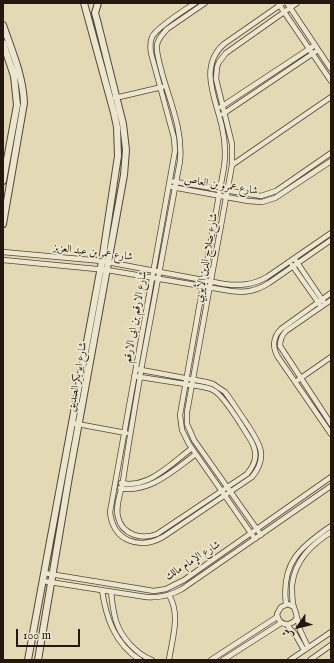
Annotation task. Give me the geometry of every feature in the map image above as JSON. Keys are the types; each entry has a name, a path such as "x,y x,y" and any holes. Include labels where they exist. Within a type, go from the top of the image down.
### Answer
{"street":[{"path":"84,3 113,99"},
{"path":"98,3 95,13 113,99"},
{"name":"شارع الارقم بن ابى الارقم","path":"136,369 213,384 225,392 258,441 261,449 260,464 252,477 158,540 146,543 131,541 120,535 113,527 110,512 169,187 175,144 150,48 152,37 158,30 195,3"},
{"name":"شارع الارقم بن ابى الارقم","path":"134,376 140,377 185,384 192,386 207,388 218,393 254,447 256,455 255,462 247,474 152,536 141,536 128,532 117,516 117,510 140,377 180,161 181,142 157,51 159,40 167,29 205,3"},
{"path":"287,3 331,69"},
{"name":"شارع صلاح الدين الأيوبي","path":"261,534 194,440 189,430 186,412 232,165 232,144 216,73 217,67 222,57 226,53 297,3"},
{"path":"280,4 331,81"},
{"name":"شارع صلاح الدين الأيوبي","path":"255,539 185,438 181,423 181,407 226,154 225,140 210,75 211,63 216,52 224,44 280,4"},
{"path":"3,25 20,74 24,103 3,224"},
{"path":"3,43 14,76 17,95 16,115 3,181"},
{"path":"218,109 315,45"},
{"path":"220,116 318,50"},
{"path":"113,99 166,86"},
{"path":"232,165 331,97"},
{"name":"شارع ابو بكر الصديق","path":"38,660 69,477 80,424 105,262 124,175 126,150 123,124 113,99"},
{"name":"شارع عمرو بن العاص","path":"170,181 252,196 269,195 331,153"},
{"name":"شارع عمرو بن العاص","path":"169,187 255,202 268,201 331,161"},
{"name":"شارع عمر بن عبد العزيز","path":"3,252 105,262 211,282 241,286 257,283 331,233"},
{"name":"شارع عمر بن عبد العزيز","path":"3,260 104,270 239,292 254,291 269,283 331,240"},
{"path":"292,260 323,306"},
{"name":"شارع ابو بكر الصديق","path":"28,660 72,423 104,270"},
{"path":"331,293 281,329 275,336 274,347 275,352 331,434"},
{"path":"325,425 331,422 329,415 300,378 282,351 280,340 286,331 331,300"},
{"path":"295,382 331,357"},
{"path":"322,420 329,415"},
{"path":"72,423 130,434"},
{"path":"115,481 137,484 147,481 192,448"},
{"path":"114,487 132,490 149,486 196,454"},
{"name":"شارع الإمام مالك","path":"44,573 147,590 160,590 172,587 331,477"},
{"name":"شارع الإمام مالك","path":"43,581 146,597 156,598 169,595 182,589 331,486"},
{"path":"174,522 177,528"},
{"path":"286,604 285,583 295,557 309,541 331,526"},
{"path":"306,649 300,630 297,612 294,607 292,586 297,566 309,548 331,532"},
{"path":"102,590 107,616 116,636 127,650 140,660"},
{"path":"111,592 116,620 120,629 127,640 138,652 152,660"},
{"path":"169,595 174,605 176,615 169,660"},
{"path":"212,660 277,617 279,608 286,604 294,607"},
{"path":"277,617 281,622 286,624 306,649"},
{"path":"286,624 292,623 297,617"},
{"path":"223,660 281,622"},
{"path":"290,660 331,632"},
{"path":"310,660 331,645"}]}
